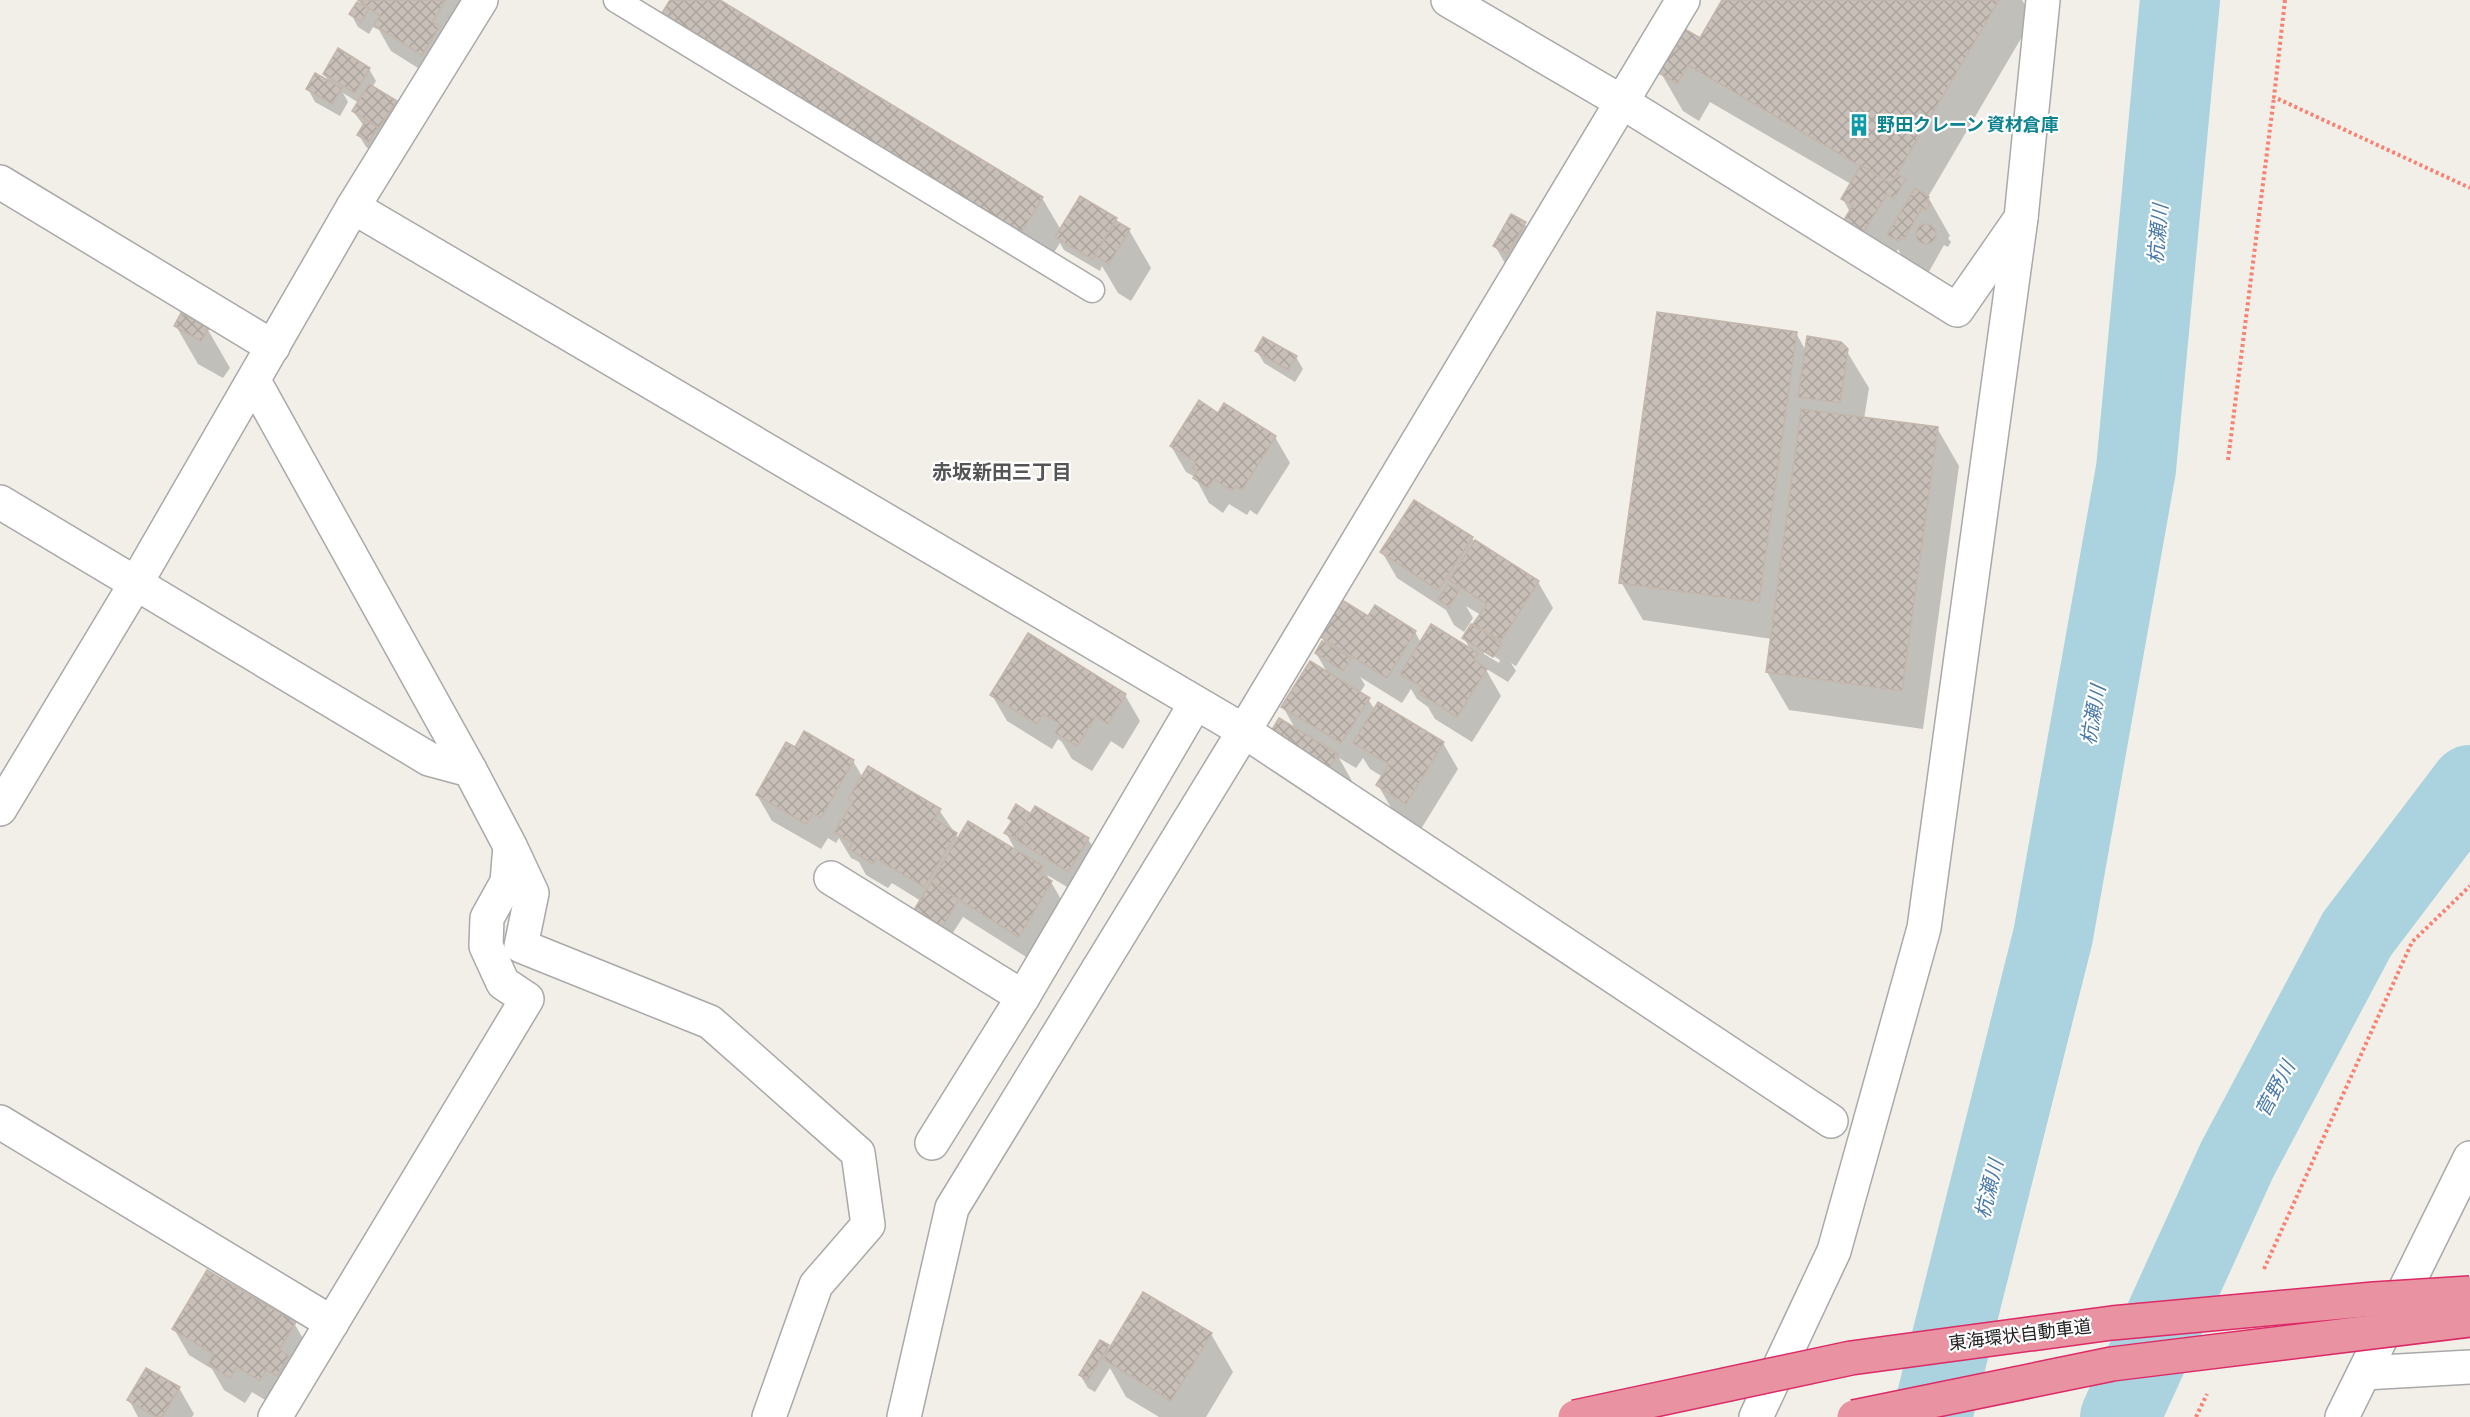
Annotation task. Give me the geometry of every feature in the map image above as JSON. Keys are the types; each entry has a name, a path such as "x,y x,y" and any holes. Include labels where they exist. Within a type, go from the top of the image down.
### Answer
{"highway":[{"name":"東海環状自動車道","path":"1575,1417 1851,1358 2112,1323 2374,1299 2470,1293"},
{"path":"1854,1417 2112,1364 2470,1320"}],"street":[{"path":"0,809 136,583 354,207 481,0"},
{"path":"1448,0 1622,102 1957,310 2021,218"},
{"path":"904,1417 952,1208 1245,731 1683,0"},
{"path":"1756,1417 1834,1251 1924,928 2021,218 2043,0"},
{"path":"0,182 273,347"},
{"path":"354,207 1195,704 1245,731 1831,1121"},
{"path":"254,381 470,770 532,892 521,946 710,1022 858,1153 868,1225 816,1285 769,1417"},
{"path":"0,502 429,759 470,770"},
{"path":"932,1143 1023,997 1195,704"},
{"path":"275,1417 527,999 503,983 486,945 487,918 507,882 510,846"},
{"path":"831,878 1023,997"},
{"path":"0,1122 332,1323"},
{"path":"2342,1417 2364,1373 2459,1209 2470,1160"},
{"path":"2364,1373 2470,1367"}],"lane":[{"path":"616,0 1092,290"}],"path":[{"path":"2228,460 2285,0"},
{"path":"2274,97 2470,188"},
{"path":"2260,1277 2412,942 2470,886"},
{"path":"2196,1417 2211,1385"}],"building":[{"path":"358,0 446,0 432,22 440,26 422,55 374,25 380,16"},
{"path":"670,0 720,0 1043,197 1021,233 662,13"},
{"name":"野田クレーン 資材倉庫","path":"1722,0 1999,0 1891,184 1688,65 1677,84 1659,73 1685,29 1700,38"},
{"path":"357,2 369,9 361,22 349,14"},
{"path":"338,48 370,68 355,93 323,74"},
{"path":"315,73 342,88 332,104 306,89"},
{"path":"369,84 397,101 379,128 352,111"},
{"path":"366,120 378,128 369,142 357,135"},
{"path":"1861,165 1891,184 1897,174 1906,179 1894,199 1887,194 1861,236 1841,225 1853,205 1841,199"},
{"path":"1915,188 1929,197 1926,201 1930,203 1926,210 1922,208 1904,239 1901,238 1899,241 1887,235"},
{"path":"1080,196 1117,218 1092,259 1055,237"},
{"path":"1511,214 1526,222 1507,254 1493,246"},
{"path":"1116,221 1130,229 1109,264 1094,255"},
{"path":"1926,224 1933,227 1936,234 1933,241 1926,244 1919,241 1916,234 1919,227"},
{"path":"1657,312 1797,332 1759,602 1619,583"},
{"path":"181,313 209,328 201,341 174,326"},
{"path":"1807,336 1841,342 1848,349 1840,403 1798,397"},
{"path":"1263,337 1297,356 1288,370 1255,351"},
{"path":"1199,400 1218,413 1224,403 1276,436 1242,490 1235,486 1232,491 1214,479 1208,488 1193,478 1197,471 1192,468 1196,462 1170,446"},
{"path":"1801,409 1938,427 1902,691 1766,672"},
{"path":"1414,500 1473,537 1438,590 1380,552"},
{"path":"1475,540 1539,581 1501,641 1473,624 1487,604 1449,580"},
{"path":"1448,584 1459,591 1449,607 1438,599"},
{"path":"1342,600 1368,616 1375,605 1416,631 1387,678 1319,636"},
{"path":"1431,624 1478,653 1474,660 1487,669 1457,717 1419,693 1422,687 1400,674"},
{"path":"1471,624 1502,644 1493,657 1462,638"},
{"path":"1028,633 1126,694 1108,724 1096,716 1077,746 1055,733 1060,724 1043,714 1037,724 990,695"},
{"path":"1322,641 1351,658 1343,671 1315,653"},
{"path":"1310,661 1370,698 1341,743 1281,707"},
{"path":"1378,702 1444,742 1406,804 1376,785 1389,764 1353,743"},
{"path":"1279,718 1338,754 1328,770 1270,733"},
{"path":"804,731 854,760 821,818 813,813 806,824 756,795 786,742 795,747"},
{"path":"868,766 941,809 934,819 957,833 924,887 876,858 873,864 849,849 853,843 834,832 853,802 848,799"},
{"path":"1016,804 1031,814 1015,839 1004,833 1012,821 1008,818"},
{"path":"1035,806 1089,838 1068,872 1015,839"},
{"path":"968,821 1043,866 1039,873 1052,881 1019,937 931,882"},
{"path":"931,882 959,899 942,927 914,910"},
{"path":"207,1270 296,1322 279,1349 289,1356 277,1376 266,1370 260,1381 237,1367 230,1378 208,1364 214,1354 172,1329"},
{"path":"1143,1292 1212,1333 1171,1401 1103,1359"},
{"path":"1100,1340 1109,1345 1088,1380 1079,1375"},
{"path":"146,1368 180,1387 162,1417 156,1417 127,1400"}],"waterway":[{"name":"杭瀬川","path":"1932,1417 2053,936 2136,469 2180,0"},
{"name":"菅野川","path":"2120,1417 2237,1160 2357,934 2470,785"}],"place":[{"name":"野田クレーン 資材倉庫","path":"1859,125"}],"district":[{"name":"赤坂新田三丁目","path":"1002,472"}]}
